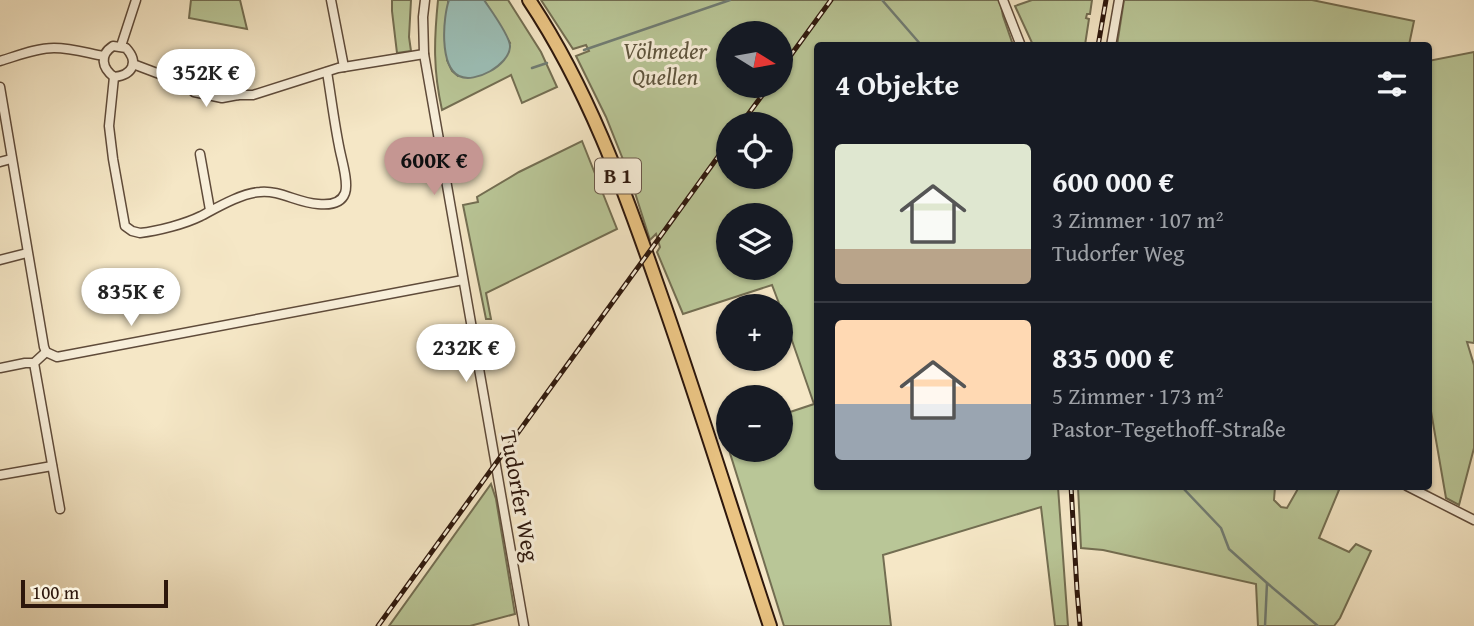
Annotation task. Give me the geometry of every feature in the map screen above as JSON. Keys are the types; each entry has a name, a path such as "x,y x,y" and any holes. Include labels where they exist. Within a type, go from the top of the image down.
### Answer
{"main road":[{"name":"B 1","path":"529,0 587,102 628,202 676,336 770,626"}],"street":[{"path":"121,46 136,0"},
{"path":"331,0 344,67"},
{"name":"Tudorfer Weg","path":"425,0 424,54 524,626"},
{"path":"1003,0 1019,42"},
{"path":"1112,42 1119,0"},
{"path":"113,46 121,46 132,55 133,64 130,71 114,77 103,65 103,56 113,46"},
{"path":"0,61 52,48 103,56"},
{"path":"133,64 186,84 194,92 222,98 238,94 253,95 344,67 424,54"},
{"path":"114,77 109,126 125,226 132,232 148,232 189,221 249,194 261,192 316,204 333,204 341,200 346,185 327,72"},
{"path":"186,84 198,78 225,85 238,94"},
{"path":"0,88 44,346 46,352 57,357 463,280"},
{"path":"200,154 210,210"},
{"path":"0,162 11,159"},
{"path":"0,260 27,253"},
{"path":"0,368 34,363 46,352"},
{"path":"34,363 60,509"},
{"path":"0,475 52,466"},
{"path":"1415,490 1474,520"}],"green space":[{"path":"191,0 240,0 247,29 189,18"},
{"path":"392,0 411,0 411,51 397,53"},
{"path":"438,0 449,0 447,60 452,71 458,76 510,43 484,0 508,0 541,52 557,87 522,103 511,75 442,110 435,55"},
{"name":"Völmeder Quellen","path":"541,0 1000,0 1012,42 814,42 814,404 793,343 793,294 775,294 772,285 744,294 716,294 716,303 683,314 657,252 660,247 656,234 650,240 630,177 606,117 576,56 589,51 586,45 573,49"},
{"path":"1032,0 1092,0 1090,14 1087,14 1086,18 1089,19 1085,42 1032,42 1015,6"},
{"path":"1124,0 1312,0 1414,21 1410,42 1117,42"},
{"path":"1474,52 1474,343 1467,342 1474,365 1474,448 1459,505 1446,498 1432,417 1432,60"},
{"path":"582,141 617,229 486,293 491,319 486,319 463,205 478,202 477,197 519,172"},
{"path":"814,404 814,490 1058,490 1068,626 1055,626 1041,507 883,555 891,626 784,626 733,462 793,462 793,411"},
{"path":"491,484 496,499 515,614 470,626 389,626"},
{"path":"1078,490 1275,490 1274,500 1281,507 1287,508 1297,490 1339,490 1319,538 1349,552 1356,544 1371,551 1334,626 1258,626 1256,584 1103,550 1081,548"}],"water":[{"path":"449,0 484,0 509,42 508,54 498,66 482,75 466,78 453,71 445,52 444,41"}],"waterway":[{"path":"584,50 730,0"},
{"path":"882,0 919,42"},
{"path":"532,68 547,63"},
{"path":"1185,490 1221,528 1229,549 1267,583 1265,626"},
{"path":"1267,583 1318,626"}],"railway":[{"path":"793,52 831,0"},
{"path":"1099,42 1106,0"},
{"path":"750,112 760,98"},
{"path":"378,626 716,160"},
{"path":"1071,490 1080,626"}]}
